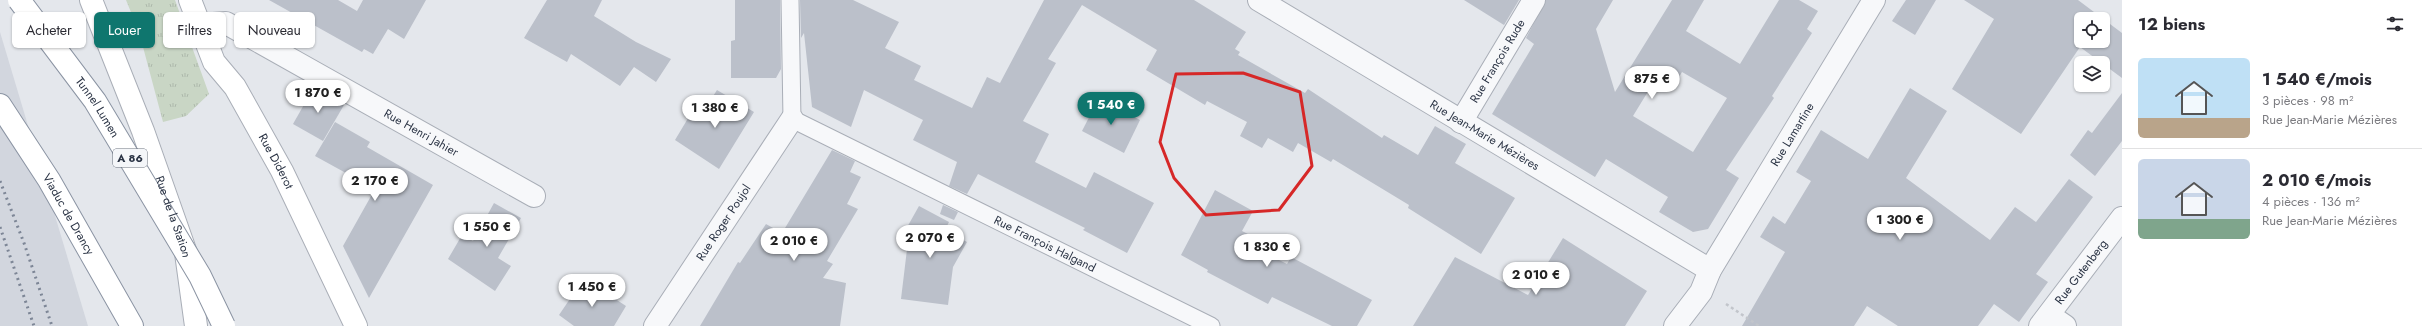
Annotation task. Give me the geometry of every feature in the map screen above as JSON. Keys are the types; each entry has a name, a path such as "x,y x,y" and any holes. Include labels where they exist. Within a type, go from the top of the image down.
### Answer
{"main road":[{"name":"Tunnel Lumen","path":"19,0 95,101 200,276 224,326"},
{"name":"Rue de la Station","path":"91,0 143,131 186,254 196,326"},
{"name":"Rue Diderot","path":"190,0 195,12"},
{"name":"Rue Diderot","path":"209,48 214,62 235,87 282,171 356,326"},
{"name":"Viaduc de Drancy","path":"0,105 49,180 132,326"}],"street":[{"name":"Rue Jean-Marie Mézières","path":"1259,0 1710,270"},
{"name":"Rue François Rude","path":"1461,122 1534,0"},
{"name":"Rue Lamartine","path":"1675,326 1701,292 1710,270 1874,0"},
{"name":"Rue Henri Jahier","path":"226,23 534,196"},
{"name":"Rue Roger Poujol","path":"655,326 792,119"},
{"name":"Rue Gutenberg","path":"2051,322 2122,218"}],"lane":[{"path":"790,0 792,119"},
{"name":"Rue François Halgand","path":"792,119 1211,326"}],"path":[{"path":"1701,292 1723,303 1759,326"}],"highlighted area":[{"path":"1243,73 1300,92 1312,166 1279,210 1206,215 1174,178 1160,142 1176,74"}],"shaded area":[{"path":"0,32 88,326 0,326"}],"green space":[{"path":"126,0 175,0 179,12 163,12 163,48 192,48 209,94 186,116 163,122 143,48 155,48 155,12 131,12"}],"building":[{"path":"269,0 338,0 357,11 363,0 426,0 404,39 388,29 373,54 364,49 362,52 315,26 315,12 290,12"},
{"path":"547,0 602,0 594,16 636,42 671,59 656,82 634,67 620,86 571,54 567,62 524,38"},
{"path":"735,0 780,0 781,69 776,78 731,78 731,41 735,40"},
{"path":"800,0 853,0 899,22 885,48 921,66 914,80 972,108 987,77 1000,83 1044,0 1194,0 1246,32 1235,49 1240,52 1238,55 1305,93 1308,89 1382,138 1384,135 1418,155 1435,126 1466,144 1455,163 1515,198 1481,254 1408,208 1409,205 1333,159 1331,162 1298,143 1293,152 1268,138 1262,148 1240,136 1247,122 1207,101 1205,105 1146,70 1157,50 1082,5 1048,59 1056,63 1023,121 1049,134 1035,162 1086,188 1094,172 1154,203 1127,253 1083,230 1085,228 978,174 967,194 949,186 957,162 913,140 923,120 864,90 851,127 812,107 804,33 801,38"},
{"path":"1464,0 1519,0 1504,25"},
{"path":"1546,0 1613,0 1596,29 1615,92 1672,0 1704,0 1686,31 1740,64 1779,0 1799,0 1818,11 1807,29 1812,33 1772,96 1774,98 1726,170 1739,178 1708,229 1693,232 1659,212 1668,197 1606,159 1595,177 1492,114 1534,44 1526,38","holes":["1660,72 1676,82 1682,72 1727,98 1693,152 1633,116"]},
{"path":"1906,0 1936,0 1915,35 1892,21"},
{"path":"1964,0 2078,0 2094,12 2074,12 2074,48 2079,48 2021,134 1952,89 1994,19"},
{"path":"2110,24 2122,33 2122,78 2110,69 2110,56 2092,56 2081,48 2110,48"},
{"path":"314,87 344,105 323,141 293,124"},
{"path":"1910,88 1947,111 1906,178 1990,240 2015,207 2036,222 2069,179 2093,197 2036,274 2048,282 2019,322 1994,304 1978,326 1898,326 1867,306 1854,326 1742,326 1785,252 1760,237 1773,216 1785,224 1811,181 1796,172 1821,130 1868,159"},
{"path":"717,90 754,112 719,169 675,140 690,115 698,120"},
{"path":"2122,93 2122,141 2095,176 2070,155 2088,130 2092,133"},
{"path":"1099,98 1140,120 1124,153 1082,131"},
{"path":"335,122 370,142 367,147 433,185 369,298 343,246 375,189 315,156"},
{"path":"832,150 855,161 850,172 861,177 847,204 858,209 827,261 833,264 823,278 846,283 840,326 700,326 738,262 740,263 766,224 782,233"},
{"path":"1215,190 1253,211 1242,231 1248,234 1243,242 1287,264 1291,257 1372,300 1357,326 1332,326 1272,297 1268,304 1207,272 1208,270 1181,255"},
{"path":"494,203 521,218 498,258 511,266 495,291 448,259 462,235 473,241"},
{"path":"943,205 958,212 954,220 940,214"},
{"path":"919,206 949,222 945,230 967,242 953,267 948,305 901,299 908,241 901,238"},
{"path":"1563,238 1647,291 1625,326 1413,326 1455,257 1528,295"},
{"path":"591,283 626,306 614,326 574,326 559,315 578,287 585,292"}],"railway":[{"path":"0,181 24,243 52,326"},
{"path":"0,227 34,326"}]}
